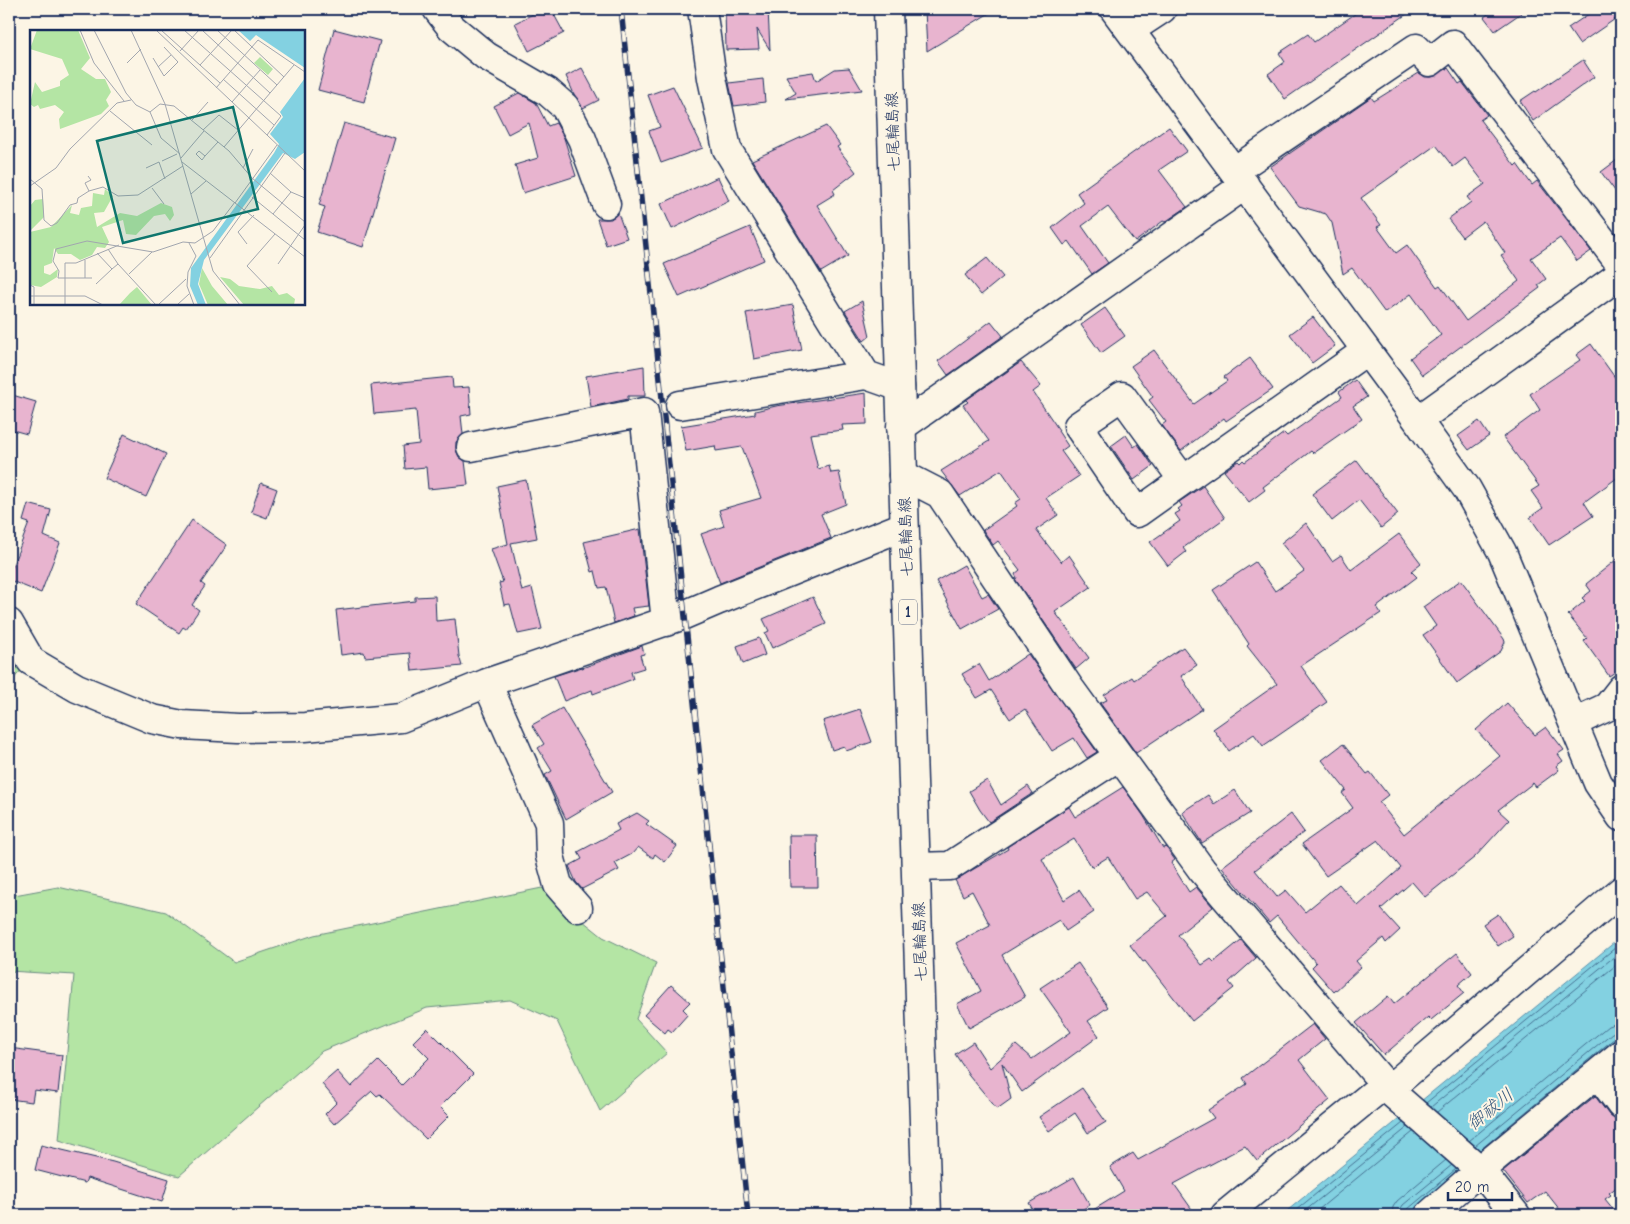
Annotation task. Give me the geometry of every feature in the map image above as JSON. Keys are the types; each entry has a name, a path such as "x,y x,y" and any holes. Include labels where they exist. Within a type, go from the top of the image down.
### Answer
{"street":[{"path":"437,9 451,27 486,56 548,92 565,107 582,139 606,204"},
{"path":"702,9 712,78 727,149 866,375"},
{"name":"七尾輪島線","path":"888,9 928,1215"},
{"path":"1162,9 1122,19 1467,489 1502,552 1598,783 1621,817"},
{"path":"901,426 1416,48 1430,62 1453,44 1621,266"},
{"path":"1418,420 1621,274"},
{"path":"1183,480 1366,350"},
{"path":"680,405 866,375 900,387"},
{"path":"471,447 644,412 666,622"},
{"path":"903,475 940,494 1068,687 1202,870 1389,1089 1480,1170 1516,1215"},
{"path":"9,623 31,661 69,683 152,719 182,725 238,728 305,727 401,718 487,683 666,622 904,526"},
{"path":"487,683 549,823 550,856 558,885 578,908"},
{"path":"1573,723 1607,706 1621,689"},
{"path":"917,867 950,866 1119,756"},
{"path":"1225,1215 1389,1089 1621,891"},
{"path":"1429,1215 1480,1170 1621,1054"},
{"path":"1598,1074 1621,1105"}],"green space":[{"path":"9,645 25,666 9,684"},
{"path":"58,887 166,912 234,962 314,935 542,888 603,937 656,963 636,1019 667,1053 600,1111 557,1021 510,1000 427,1008 322,1051 179,1176 59,1140 74,975 9,971 9,896"}],"water":[{"name":"御祓川","path":"1621,937 1621,1040 1408,1215 1282,1215"}],"building":[{"path":"543,9 551,9 564,33 529,51 515,23"},
{"path":"725,9 768,9 770,50 757,29 759,49 726,50"},
{"path":"925,9 996,9 927,51"},
{"path":"1362,9 1414,9 1285,99 1268,74 1285,62 1279,53 1308,34 1314,42"},
{"path":"1495,9 1527,9 1495,31 1484,17"},
{"path":"1596,9 1621,9 1621,15 1579,44 1568,28"},
{"path":"334,29 380,41 364,102 318,90"},
{"path":"1583,60 1594,77 1533,121 1520,101"},
{"path":"582,68 599,100 583,108 566,76"},
{"path":"849,68 862,90 786,99 796,93 786,76 813,72 816,81 835,69"},
{"path":"1448,68 1459,84 1462,82 1487,115 1480,120 1515,166 1517,164 1532,185 1537,181 1591,251 1577,261 1560,238 1531,258 1546,279 1538,285 1540,288 1422,375 1410,358 1441,335 1411,294 1385,313 1352,268 1343,274 1332,223 1326,214 1299,206 1270,167 1371,97 1374,101 1419,73 1425,77 1432,77","holes":["1436,145 1453,167 1465,158 1485,184 1467,197 1471,202 1448,219 1462,237 1483,221 1505,253 1501,255 1519,281 1466,321 1440,285 1437,287 1407,245 1396,253 1377,227 1381,225 1361,198"]},
{"path":"763,79 765,102 734,106 729,83"},
{"path":"673,86 703,148 661,163 649,131 660,127 648,95"},
{"path":"519,93 536,103 548,126 556,123 564,138 576,176 523,193 515,165 538,158 529,123 508,134 494,106"},
{"path":"344,123 395,138 363,247 317,232 325,207 319,205"},
{"path":"826,126 840,145 837,147 856,172 833,190 835,194 817,205 848,256 821,272 752,160"},
{"path":"1169,127 1187,151 1159,170 1187,207 1165,222 1163,221 1135,242 1108,207 1082,226 1108,263 1092,274 1069,241 1064,245 1052,228 1084,203 1077,193"},
{"path":"1621,157 1621,199 1601,172"},
{"path":"718,177 729,201 672,229 661,204"},
{"path":"618,213 627,238 606,245 597,219 611,219"},
{"path":"750,227 764,260 679,297 664,264"},
{"path":"987,258 1003,277 981,295 965,275"},
{"path":"862,301 870,336 864,341 845,311"},
{"path":"793,305 802,350 754,359 746,313"},
{"path":"1105,308 1125,336 1101,353 1081,325"},
{"path":"1313,317 1335,346 1312,363 1290,334"},
{"path":"991,321 1003,336 948,375 938,361"},
{"path":"1591,344 1621,386 1621,475 1584,502 1593,516 1549,545 1530,517 1543,508 1531,491 1539,486 1503,437 1540,410 1530,394 1580,360 1576,355"},
{"path":"1154,350 1194,404 1227,381 1224,377 1250,358 1273,389 1226,421 1224,418 1181,451 1162,425 1166,422 1149,400 1153,397 1131,366"},
{"path":"1021,362 1041,386 1033,392 1068,446 1061,451 1079,476 1046,498 1058,515 1036,530 1061,562 1069,555 1091,587 1055,612 1089,658 1076,669 1015,579 1017,578 1015,574 1020,570 998,541 993,545 983,530 1017,506 1015,503 1021,499 1001,470 960,496 941,471 989,441 963,405 968,402 966,400"},
{"path":"644,366 645,396 628,396 628,399 591,407 586,376"},
{"path":"452,377 453,388 469,387 471,414 461,416 463,434 456,442 456,450 459,457 465,461 468,485 428,489 426,467 405,469 403,446 419,444 416,410 374,414 371,385"},
{"path":"1355,380 1367,397 1353,406 1362,419 1313,453 1311,451 1263,487 1265,490 1249,502 1224,471 1238,461 1240,463 1243,460 1245,462 1284,433 1287,436 1342,397 1339,392"},
{"path":"866,393 867,424 842,425 843,430 810,434 818,469 829,466 831,473 839,472 846,504 821,514 831,538 720,583 701,534 724,526 719,510 761,498 742,447 716,451 715,446 686,451 681,426 755,414 755,411 776,406"},
{"path":"9,394 36,402 27,434 9,429"},
{"path":"1479,421 1489,436 1469,450 1458,436"},
{"path":"124,434 166,454 146,497 104,478"},
{"path":"1126,435 1134,447 1138,444 1153,466 1134,480 1111,446"},
{"path":"1357,460 1398,514 1381,528 1359,500 1332,521 1312,494"},
{"path":"526,480 537,538 511,543 522,591 532,588 542,629 518,634 510,604 504,605 499,583 503,582 491,549 508,544 497,486"},
{"path":"261,483 277,489 267,518 251,512"},
{"path":"1203,486 1225,518 1183,548 1186,552 1168,566 1150,542 1180,521 1175,514 1180,511 1178,509 1182,506 1179,502"},
{"path":"28,504 51,510 44,536 60,543 41,593 9,580 9,575 29,523 23,521"},
{"path":"192,520 227,545 201,583 205,586 192,605 199,610 186,629 183,627 179,633 136,604"},
{"path":"1306,523 1332,561 1341,555 1351,570 1399,534 1421,563 1411,571 1417,577 1377,607 1381,613 1301,666 1327,702 1263,746 1254,734 1229,751 1213,729 1277,684 1247,646 1249,644 1213,590 1255,562 1275,591 1304,571 1281,543"},
{"path":"640,529 649,606 632,608 634,616 614,623 606,587 599,588 595,571 592,572 584,542"},
{"path":"1621,556 1621,668 1609,676 1584,641 1587,638 1568,615 1585,601 1582,598 1591,591 1586,584"},
{"path":"964,565 982,597 988,594 998,609 962,629 936,581"},
{"path":"1461,580 1505,642 1501,651 1457,683 1423,635 1436,626 1423,607"},
{"path":"435,596 436,621 455,619 462,666 412,671 410,653 365,657 364,652 341,655 336,610 415,601 415,597"},
{"path":"813,597 826,624 772,648 765,633 769,631 763,619"},
{"path":"759,638 765,655 743,664 737,646"},
{"path":"642,646 644,654 640,655 644,668 631,672 633,679 593,694 592,690 564,701 554,676"},
{"path":"1183,647 1197,665 1181,676 1202,709 1136,753 1100,703 1107,700 1104,695 1132,677 1134,680"},
{"path":"1028,654 1097,752 1087,758 1074,738 1052,751 1025,709 1010,719 991,690 977,698 962,674 979,664 989,681"},
{"path":"1507,703 1535,735 1546,727 1564,750 1558,754 1563,761 1556,766 1559,770 1536,787 1533,783 1498,810 1509,820 1475,857 1425,897 1412,882 1381,909 1400,930 1386,943 1383,938 1356,961 1361,967 1334,992 1312,967 1316,963 1277,916 1269,923 1222,867 1291,814 1304,832 1255,870 1277,897 1286,890 1305,912 1339,884 1358,906 1401,868 1378,840 1326,876 1302,844 1353,808 1342,793 1346,790 1322,760 1343,744 1367,774 1370,772 1388,795 1379,802 1404,834 1500,756 1476,730"},
{"path":"562,708 612,792 566,819 545,775 552,771 538,748 544,744 532,725"},
{"path":"860,709 872,742 846,751 844,746 832,750 823,721"},
{"path":"987,780 1001,805 1028,786 1033,793 989,822 969,791"},
{"path":"1123,787 1163,848 1166,847 1175,860 1171,863 1189,892 1196,887 1213,907 1178,935 1202,965 1211,959 1214,962 1241,940 1256,958 1229,982 1234,988 1192,1021 1145,961 1143,962 1130,945 1167,916 1147,892 1135,899 1108,857 1092,867 1074,839 1042,859 1064,900 1079,890 1094,912 1066,931 1059,920 1002,955 1025,997 969,1028 957,1004 981,991 956,943 990,925 972,891 963,896 955,880 1008,849 1007,847 1069,807 1075,817"},
{"path":"1235,790 1250,813 1202,843 1182,812 1208,795 1214,804"},
{"path":"637,813 649,821 646,824 677,846 665,862 655,854 653,858 638,847 632,854 615,863 619,870 582,889 576,882 569,866 582,859 578,852 619,830 616,824"},
{"path":"789,835 817,835 818,887 790,887"},
{"path":"1498,914 1513,936 1498,946 1483,924"},
{"path":"1457,953 1472,973 1458,985 1464,993 1431,1020 1428,1017 1384,1055 1356,1023 1388,996 1394,1004"},
{"path":"1078,963 1108,1007 1088,1021 1099,1036 1022,1092 1002,1063 1011,1099 997,1109 969,1075 955,1054 973,1042 990,1068 1016,1045 1032,1059 1071,1032 1040,988"},
{"path":"671,985 690,1002 683,1009 688,1014 672,1032 668,1029 665,1033 644,1015"},
{"path":"1313,1024 1325,1039 1299,1060 1330,1100 1257,1161 1245,1146 1174,1184 1196,1215 1085,1215 1124,1191 1110,1167 1133,1153 1138,1160 1214,1118 1208,1110 1247,1084 1243,1078"},
{"path":"427,1028 473,1074 440,1107 449,1116 426,1139 380,1094 377,1096 372,1091 334,1124 325,1114 337,1102 322,1084 337,1071 351,1087 378,1061 402,1085 429,1058 413,1042"},
{"path":"9,1048 62,1055 58,1093 34,1090 32,1102 9,1099"},
{"path":"1082,1088 1106,1122 1088,1133 1075,1113 1049,1131 1039,1117"},
{"path":"1595,1096 1609,1115 1614,1119 1621,1120 1621,1184 1609,1193 1611,1195 1605,1199 1618,1215 1564,1215 1545,1191 1528,1203 1503,1171"},
{"path":"41,1145 113,1162 169,1179 162,1202 87,1178 85,1183 35,1170"},
{"path":"1074,1177 1090,1205 1073,1215 1036,1215 1029,1203"}],"railway":[{"path":"621,9 748,1215"}]}
